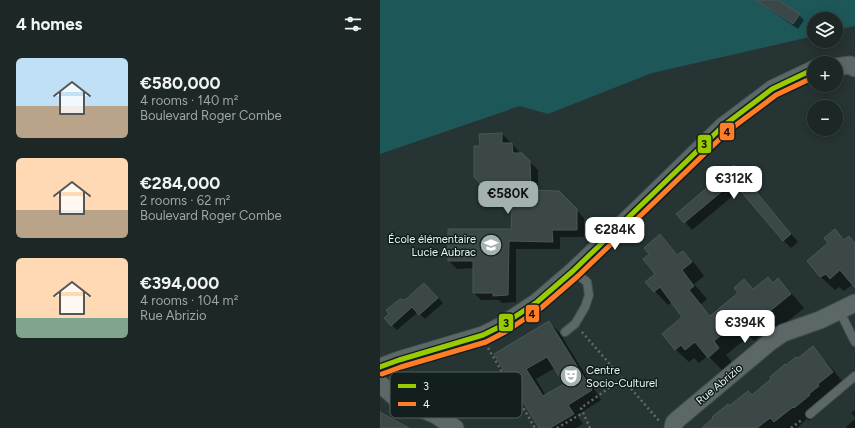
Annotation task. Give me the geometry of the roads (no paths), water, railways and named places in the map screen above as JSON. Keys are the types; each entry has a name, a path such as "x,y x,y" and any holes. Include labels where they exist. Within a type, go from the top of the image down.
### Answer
{"street":[{"path":"843,66 850,65 855,68"},
{"path":"380,367 483,335 501,326 537,302 638,209 723,126 772,89 807,72"},
{"name":"Rue Abrizio","path":"669,427 770,342 783,333 820,320 855,303"},
{"path":"440,418 455,428"}],"lane":[{"path":"565,332 575,324 585,307 589,295 587,282 573,270"},
{"path":"839,310 855,342"},
{"path":"810,414 855,376"}],"place":[{"name":"École élémentaire Lucie Aubrac","path":"491,245"},
{"name":"Centre Socio-Culturel","path":"571,376"}]}
